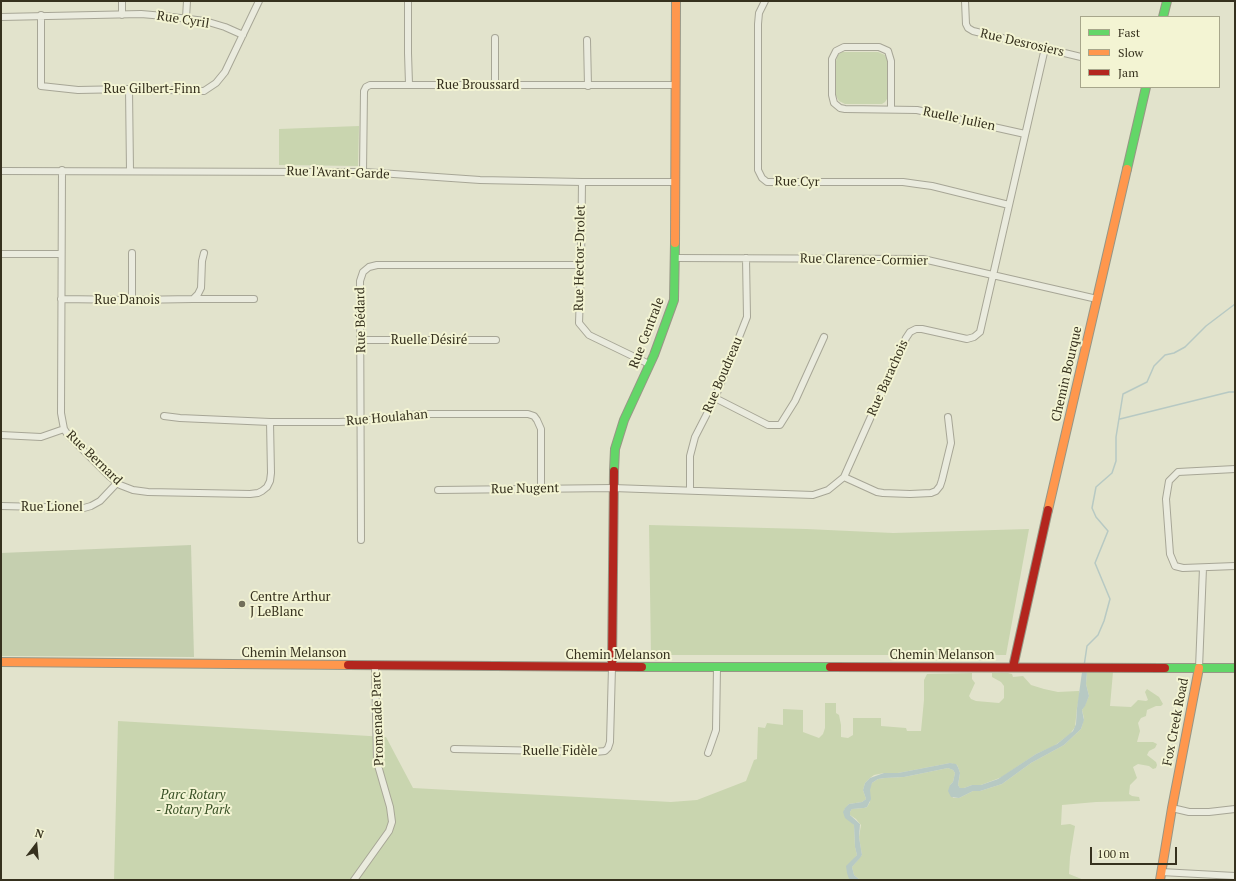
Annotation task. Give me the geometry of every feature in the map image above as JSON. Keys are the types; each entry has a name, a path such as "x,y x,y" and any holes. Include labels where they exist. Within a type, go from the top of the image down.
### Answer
{"street":[{"path":"122,1 122,14"},
{"path":"186,18 188,1"},
{"name":"Rue Gilbert-Finn","path":"41,15 41,86 78,90 129,89 204,91 216,83 225,72 259,1"},
{"path":"408,1 409,84"},
{"name":"Rue Centrale","path":"612,667 613,488 616,449 622,427 674,300 676,1"},
{"name":"Rue Cyr","path":"764,1 758,24 758,170 759,175 762,178 767,182 903,182 932,186 1009,205"},
{"name":"Rue Desrosiers","path":"965,1 966,24 971,30 1080,57"},
{"path":"1164,16 1168,1"},
{"name":"Rue Cyril","path":"1,17 41,15 149,15 205,21 225,27 243,35"},
{"path":"495,38 495,86"},
{"path":"587,40 588,86"},
{"name":"Ruelle Julien","path":"891,109 891,61 888,51 879,47 848,47 841,48 836,51 832,61 833,102 845,109 891,109 912,109 1026,134"},
{"name":"Rue Barachois","path":"613,488 813,495 828,490 844,477 908,334 920,328 967,339 974,338 981,329 1045,48"},
{"name":"Rue Broussard","path":"363,172 365,89 372,84 495,86 676,85"},
{"name":"Chemin Bourque","path":"1013,667 1146,88"},
{"path":"129,89 130,171"},
{"name":"Rue l'Avant-Garde","path":"1,170 363,172 480,180 675,182"},
{"name":"Rue Bernard","path":"62,170 61,413 64,429 68,435 117,482 133,490 148,492 258,493 267,487 270,481 270,422"},
{"name":"Rue Hector-Drolet","path":"582,182 581,265 578,323 589,335 649,364"},
{"path":"132,253 132,300"},
{"path":"192,299 198,294 201,288 202,261 204,253"},
{"path":"1,254 61,254"},
{"name":"Rue Clarence-Cormier","path":"675,258 923,259 1097,299"},
{"name":"Rue Boudreau","path":"690,490 690,456 695,437 715,398 747,317 746,258"},
{"name":"Rue Bédard","path":"361,540 362,340 360,281 363,272 369,267 377,265 581,265"},
{"name":"Rue Danois","path":"61,299 254,299"},
{"path":"715,398 768,425 780,425 795,401 824,337"},
{"name":"Ruelle Désiré","path":"362,340 496,340"},
{"name":"Rue Houlahan","path":"164,416 270,422 362,421 424,414 520,414 534,416 541,429 541,489"},
{"path":"844,477 877,492 883,493 910,494 931,493 936,491 942,480 951,442 948,417"},
{"path":"1,435 41,437 64,429"},
{"path":"1235,469 1178,472 1169,481 1166,499 1170,554 1175,566 1183,568 1235,566"},
{"name":"Rue Lionel","path":"1,506 84,508 100,501 117,482"},
{"name":"Rue Nugent","path":"438,490 613,488"},
{"name":"Fox Creek Road","path":"1161,876 1172,808 1199,668 1203,568"},
{"name":"Chemin Melanson","path":"1,662 375,666 1235,668"},
{"name":"Promenade Parc","path":"354,880 390,831 392,822 390,807 377,762 375,666"},
{"name":"Ruelle Fidèle","path":"454,749 605,751 610,742 612,667"},
{"path":"708,753 716,730 717,667"},
{"path":"1172,808 1189,812 1209,812 1235,809"},
{"path":"1161,876 1173,872 1235,876"}],"green space":[{"path":"842,52 878,52 885,55 887,60 887,99 885,102 882,104 845,104 839,101 836,96 836,61 838,55"},
{"path":"359,126 358,166 279,165 279,129"},
{"path":"649,525 893,533 1029,529 1006,655 651,655"},
{"path":"191,545 194,657 1,656 1,553"},
{"path":"1087,672 1113,672 1110,706 1131,707 1138,700 1146,701 1148,700 1145,692 1147,689 1159,697 1163,704 1147,710 1146,716 1141,718 1138,723 1140,731 1137,742 1153,742 1157,744 1155,748 1149,751 1147,755 1156,762 1156,768 1153,769 1149,766 1138,764 1133,767 1137,778 1130,785 1129,794 1139,797 1140,801 1096,802 1062,805 1061,825 1070,824 1075,826 1069,874 1084,880 860,880 854,875 852,867 862,855 859,837 861,825 850,815 850,812 852,809 867,807 870,802 870,787 872,783 878,779 904,777 948,768 953,770 955,773 953,782 950,785 953,798 959,798 973,791 980,791 1002,784 1031,763 1064,745 1081,729 1084,718 1082,710 1089,696 1086,684"},
{"name":"Parc Rotary - Rotary Park","path":"972,673 972,679 975,683 969,696 971,699 976,701 999,703 1004,698 1004,686 1001,682 992,677 992,673 1008,673 1012,674 1013,677 1023,676 1031,685 1058,692 1079,691 1075,727 1070,734 1054,746 1036,754 1002,777 981,785 972,785 960,788 958,785 960,773 958,767 957,765 950,763 898,773 874,775 865,783 863,790 866,799 862,802 849,804 844,810 854,825 857,855 854,859 849,879 851,880 114,880 118,721 386,737 413,788 671,802 697,800 746,781 754,760 757,759 758,727 765,728 767,723 783,725 783,709 803,710 803,732 819,738 823,734 825,728 825,703 836,703 836,713 839,715 841,725 841,737 848,738 853,735 853,718 881,718 881,726 906,728 907,731 921,731 924,680 927,674"}],"shaded area":[{"path":"1082,672 1087,672 1086,684 1089,696 1082,710 1084,720 1081,729 1064,745 1031,763 1002,784 980,791 973,791 959,798 951,797 948,791 953,782 955,773 953,770 948,768 904,777 878,779 872,783 870,790 871,799 867,807 852,809 850,812 850,815 860,824 859,837 862,855 852,867 854,875 860,880 849,879 846,866 857,855 854,825 845,818 843,812 849,804 862,802 866,799 863,790 865,783 870,778 884,773 898,773 950,763 956,764 958,767 960,773 958,785 960,788 972,785 981,785 998,779 1036,754 1057,744 1073,731 1076,724"}],"waterway":[{"path":"1084,666 1087,646 1098,635 1104,621 1110,599 1095,563 1108,531 1096,517 1092,508 1096,487 1112,473 1116,461 1116,437 1123,394 1147,382 1154,366 1165,355 1174,353 1185,347 1206,326 1235,304"},
{"path":"1120,419 1229,392 1235,392"}],"traffic: fast":[{"path":"1163,16 1167,1"},
{"path":"1127,169 1146,88"},
{"path":"614,471 615,449 624,420 654,355 674,300 675,243"},
{"path":"642,667 830,667"},
{"path":"1165,668 1235,668"}],"traffic: slow":[{"path":"675,243 676,1"},
{"path":"1048,510 1127,169"},
{"path":"1,662 348,665"},
{"path":"1160,880 1172,808 1199,668"}],"traffic: jam":[{"path":"612,667 614,471"},
{"path":"1013,667 1048,510"},
{"path":"348,665 642,667"},
{"path":"830,667 1165,668"}],"place":[{"name":"Centre Arthur J LeBlanc","path":"242,604"}]}
